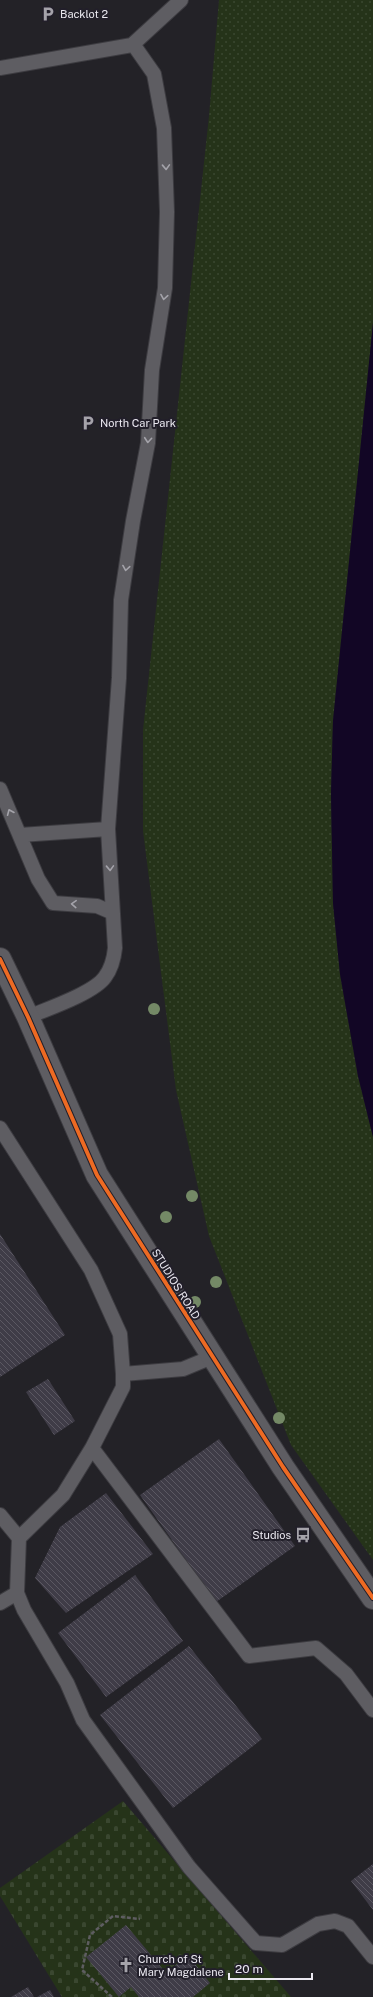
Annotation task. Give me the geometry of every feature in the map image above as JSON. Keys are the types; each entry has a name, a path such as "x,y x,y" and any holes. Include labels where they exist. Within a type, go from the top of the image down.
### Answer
{"street":[{"name":"STUDIOS ROAD","path":"0,959 28,1017 97,1175 283,1467 373,1598"}],"lane":[{"path":"0,68 132,46 181,0"},
{"path":"28,1017 88,990 105,978 114,960 115,948 111,912 108,829 118,678 121,600 148,443 152,370 165,288 167,212 164,128 154,74 133,44"},
{"path":"0,789 38,879 53,903 97,906 111,912"},
{"path":"20,835 108,829"},
{"path":"0,1128 92,1270 120,1334 123,1374 123,1387 92,1448 63,1494 19,1538"},
{"path":"123,1374 183,1370 212,1357"},
{"path":"92,1448 249,1656 316,1648 346,1674 373,1710"},
{"path":"0,1515 19,1538 17,1593 24,1610 67,1683 82,1720 189,1867 256,1943 282,1946 318,1924 335,1921 348,1926 373,1957"},
{"path":"0,1603 17,1593"}],"path":[{"path":"112,1997 82,1970 90,1935 112,1916 140,1919"}],"green space":[{"path":"219,0 373,0 373,323 333,721 331,794 333,903 340,974 358,1076 373,1137 373,1560 291,1445 209,1236 176,1090 143,831 143,730 209,116"},
{"path":"123,1801 291,1997 62,1997 0,1896 0,1888"}],"shaded area":[{"path":"373,323 373,1137 358,1076 340,974 333,903 331,794 333,721"}],"building":[{"path":"0,1234 65,1335 0,1377"},
{"path":"48,1379 75,1421 54,1435 26,1392"},
{"path":"219,1439 295,1546 216,1602 140,1495"},
{"path":"106,1493 153,1554 66,1613 35,1578 60,1527"},
{"path":"135,1575 183,1641 106,1697 58,1633"},
{"path":"189,1646 262,1739 173,1808 100,1715"},
{"path":"373,1864 373,1910 351,1881"},
{"name":"Church of St Mary Magdalene","path":"126,1925 166,1973 188,1955 210,1983 193,1997 139,1997 131,1987 119,1997 86,1957"},
{"path":"28,1987 34,1997 11,1997"},
{"path":"50,1990 54,1997 37,1997"}],"cycle path":[{"path":"0,959 28,1017 97,1175 283,1467 373,1598"}],"place":[{"name":"Backlot 2","path":"48,14"},
{"name":"North Car Park","path":"88,423"},
{"name":"Studios","path":"303,1535"},
{"name":"Church of St Mary Magdalene","path":"126,1965"}]}
